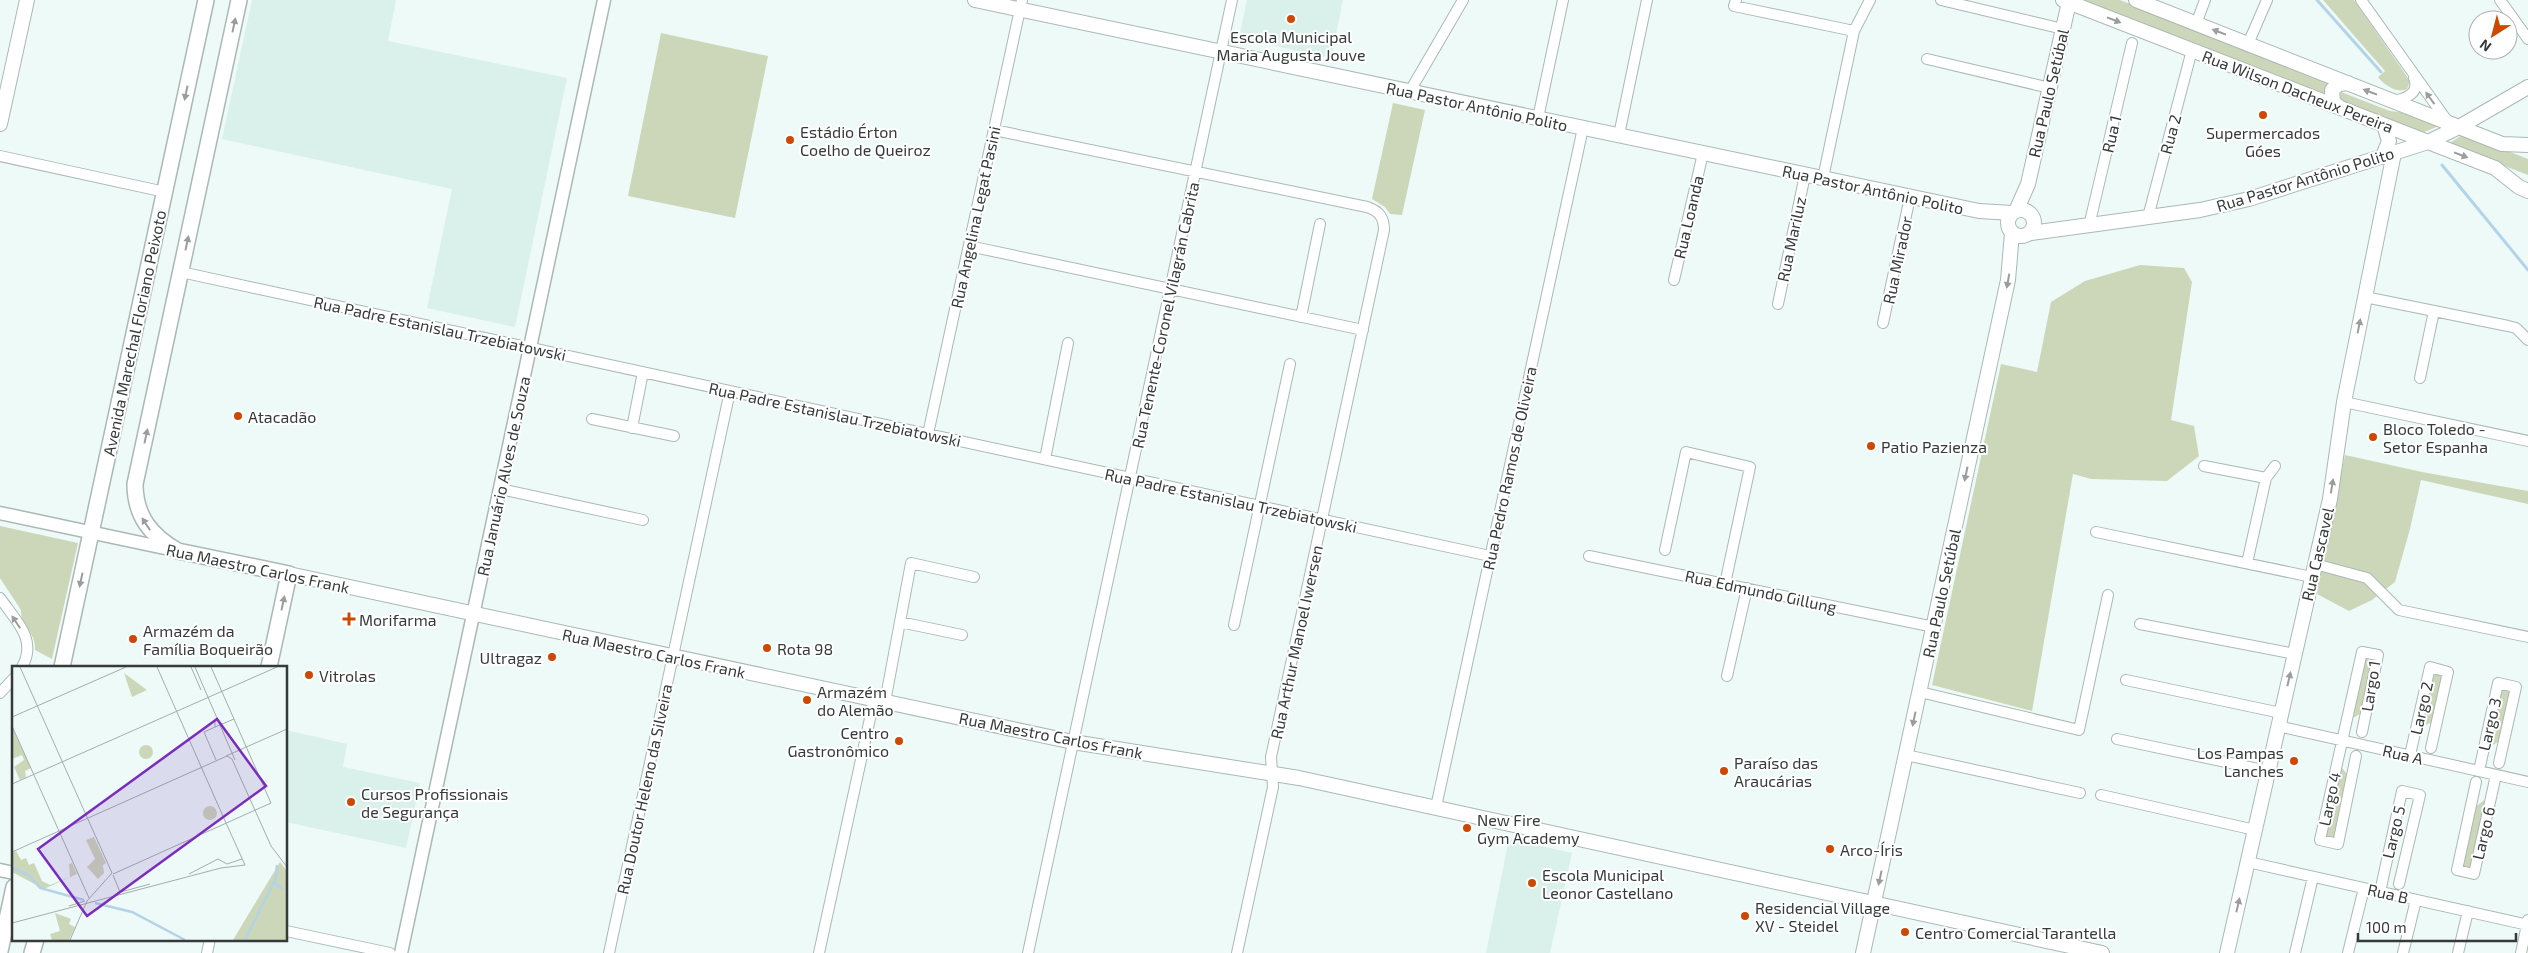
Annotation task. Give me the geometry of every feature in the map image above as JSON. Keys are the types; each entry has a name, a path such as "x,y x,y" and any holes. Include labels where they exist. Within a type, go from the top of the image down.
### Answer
{"main road":[{"path":"0,124 27,0"},
{"name":"Avenida Marechal Floriano Peixoto","path":"62,666 206,0"},
{"name":"Avenida Marechal Floriano Peixoto","path":"178,551 162,542 149,529 139,513 135,494 239,0"},
{"name":"Rua Pastor Antônio Polito","path":"974,0 1021,5 1221,52 1979,211 2022,213 2068,227"},
{"name":"Rua Wilson Dacheux Pereira","path":"2139,0 2502,144 2528,145"},
{"name":"Rua Paulo Setúbal","path":"2022,213 2063,29 2066,1"},
{"name":"Rua Wilson Dacheux Pereira","path":"2066,1 2495,168 2518,187 2528,191"},
{"path":"2338,107 2333,102 2332,90 2339,84 2348,83"},
{"name":"Rua Pastor Antônio Polito","path":"2031,233 2207,208 2249,199 2428,142 2454,125 2488,110 2528,87"},
{"path":"2488,110 2486,125 2491,139"},
{"name":"Rua Cascavel","path":"2227,953 2330,499 2344,402 2365,297 2389,154 2389,141 2384,125"},
{"name":"Rua Pastor Antônio Polito","path":"1979,211 2010,230"},
{"path":"2022,213 2035,224 2031,233 2019,237 2010,230 2008,220 2022,213"},
{"name":"Rua Paulo Setúbal","path":"1863,953 2008,280 2010,230"},
{"name":"Rua Maestro Carlos Frank","path":"178,551 1073,742 1273,773 1436,807 2102,953"},
{"path":"269,666 289,574"},
{"path":"0,951 12,896"},
{"path":"32,953 36,940"}],"street":[{"name":"Rua Januário Alves de Souza","path":"401,953 604,0"},
{"name":"Rua Tenente-Coronel Vilagrán Cabrita","path":"1028,953 1232,0"},
{"path":"1410,92 1463,0"},
{"path":"1538,118 1563,0"},
{"path":"1619,135 1647,0"},
{"path":"1823,178 1854,31 1870,0"},
{"path":"1941,0 2063,29"},
{"path":"2196,24 2205,0"},
{"path":"2248,44 2267,0"},
{"path":"2361,0 2413,75 2454,125"},
{"path":"2500,0 2528,39"},
{"path":"1735,3 1854,31"},
{"name":"Rua Angelina Legat Pasini","path":"928,434 1021,5"},
{"name":"Rua 1","path":"2089,226 2132,43"},
{"name":"Rua 2","path":"2148,217 2192,50"},
{"path":"1927,59 2050,88"},
{"path":"2394,101 2413,93 2416,84 2413,75"},
{"name":"Rua Pedro Ramos de Oliveira","path":"1436,807 1583,128"},
{"path":"994,130 1195,171"},
{"name":"Rua Loanda","path":"1674,280 1703,153"},
{"path":"0,156 165,192"},
{"name":"Rua Arthur Manoel Iwersen","path":"1195,171 1367,206 1381,214 1384,221 1384,230 1272,757 1273,787 1241,952"},
{"name":"Rua Mariluz","path":"1778,304 1805,175"},
{"name":"Rua Mirador","path":"1883,323 1910,197"},
{"path":"1301,317 1320,224"},
{"path":"969,246 1363,330"},
{"name":"Rua Padre Estanislau Trzebiatowski","path":"181,272 1490,556"},
{"path":"2365,297 2516,328 2528,340"},
{"path":"2420,378 2434,311"},
{"path":"1045,459 1068,343"},
{"path":"1234,625 1290,364"},
{"path":"632,428 642,372"},
{"name":"Rua Doutor Heleno da Silveira","path":"610,953 730,391"},
{"path":"2344,402 2528,441"},
{"path":"592,419 674,436"},
{"path":"1665,550 1686,452 1750,468 1725,584"},
{"path":"2204,466 2266,478"},
{"path":"2247,563 2266,478 2275,466"},
{"path":"500,489 643,520"},
{"name":"Rua Maestro Carlos Frank","path":"0,513 178,551"},
{"path":"2096,532 2247,563 2367,578 2399,610 2528,637"},
{"name":"Rua Edmundo Gillung","path":"1589,556 1934,627"},
{"path":"819,953 879,701 900,622 911,563 974,577"},
{"path":"1727,676 1747,588"},
{"path":"1920,692 2079,730 2108,595"},
{"path":"0,598 25,634 29,647 22,666"},
{"path":"900,622 962,635"},
{"path":"2140,624 2295,654"},
{"name":"Largo 1","path":"2342,740 2362,652 2378,655 2362,732"},
{"name":"Largo 2","path":"2410,755 2430,667 2448,672 2431,748"},
{"path":"0,694 12,680"},
{"name":"Rua A","path":"2126,680 2280,719 2342,740 2528,782"},
{"name":"Largo 3","path":"2479,771 2498,682 2516,687 2498,763"},
{"path":"2346,724 2365,716"},
{"path":"2415,734 2436,725"},
{"path":"2117,739 2268,771"},
{"name":"Largo 4","path":"2342,740 2320,840 2338,844 2356,756"},
{"path":"2483,754 2504,741"},
{"path":"1906,755 2080,793"},
{"path":"2338,757 2353,774"},
{"name":"Largo 6","path":"2476,782 2457,870 2474,874 2496,775"},
{"path":"2471,805 2492,790"},
{"name":"Largo 5","path":"2380,892 2402,791 2420,795 2399,884"},
{"path":"2101,795 2255,830"},
{"path":"2384,871 2405,860"},
{"name":"Rua B","path":"2248,862 2528,923"},
{"path":"2295,953 2313,877"},
{"path":"2348,953 2364,888"},
{"path":"2403,953 2416,900"},
{"path":"2458,953 2468,911"},
{"path":"2521,953 2528,923"},
{"path":"288,931 390,953"}],"shaded area":[{"path":"252,0 396,0 388,41 567,78 515,327 427,308 452,189 222,139"},
{"name":"Escola Municipal Maria Augusta Jouve","path":"1247,0 1343,0 1331,58 1239,38"},
{"name":"Cursos Profissionais de Segurança","path":"288,730 347,744 343,767 420,783 406,848 288,822"},
{"name":"Escola Municipal Leonor Castellano","path":"1509,839 1572,853 1550,953 1486,953"}],"green space":[{"path":"2079,0 2120,0 2332,83 2326,89 2324,96"},
{"path":"2323,0 2354,0 2406,75 2410,82 2407,89 2395,90 2387,86 2378,77 2385,71"},
{"path":"661,33 768,56 735,218 628,196"},
{"path":"2341,92 2390,111 2414,114 2441,125 2422,133 2338,102"},
{"path":"1393,103 1425,110 1402,215 1390,214 1385,207 1372,199"},
{"path":"2464,134 2528,159 2528,175 2448,144"},
{"path":"2140,265 2184,268 2192,282 2171,420 2194,426 2199,456 2167,481 2091,479 2073,474 2032,711 1932,685 2001,364 2037,372 2051,302 2085,281"},
{"path":"2345,455 2422,472 2528,491 2528,504 2421,480 2395,582 2372,600 2349,611 2317,594"},
{"path":"0,526 78,543 52,659 35,650 33,638 23,620 21,610 0,578"},
{"path":"2365,659 2372,660 2360,714 2353,718"},
{"path":"2433,672 2443,674 2433,722 2420,727"},
{"path":"2501,686 2512,689 2501,740 2488,748"},
{"path":"2340,766 2349,776 2335,840 2324,838"},
{"path":"2487,798 2471,870 2461,868 2474,808"}],"waterway":[{"path":"2317,0 2381,72"},
{"path":"2442,165 2528,270"}],"place":[{"name":"Escola Municipal Maria Augusta Jouve","path":"1291,19"},
{"name":"Supermercados Góes","path":"2263,115"},
{"name":"Estádio Érton Coelho de Queiroz","path":"790,140"},
{"name":"Atacadão","path":"238,416"},
{"name":"Bloco Toledo - Setor Espanha","path":"2373,437"},
{"name":"Patio Pazienza","path":"1871,446"},
{"name":"Morifarma","path":"349,619"},
{"name":"Armazém da Família Boqueirão","path":"133,639"},
{"name":"Rota 98","path":"767,648"},
{"name":"Ultragaz","path":"552,657"},
{"name":"Vitrolas","path":"309,675"},
{"name":"Armazém do Alemão","path":"807,700"},
{"name":"Centro Gastronômico","path":"899,741"},
{"name":"Los Pampas Lanches","path":"2294,761"},
{"name":"Paraíso das Araucárias","path":"1724,771"},
{"name":"Cursos Profissionais de Segurança","path":"351,802"},
{"name":"New Fire Gym Academy","path":"1467,828"},
{"name":"Arco-Íris","path":"1830,849"},
{"name":"Escola Municipal Leonor Castellano","path":"1532,883"},
{"name":"Residencial Village XV - Steidel","path":"1745,916"},
{"name":"Centro Comercial Tarantella","path":"1905,932"}]}
